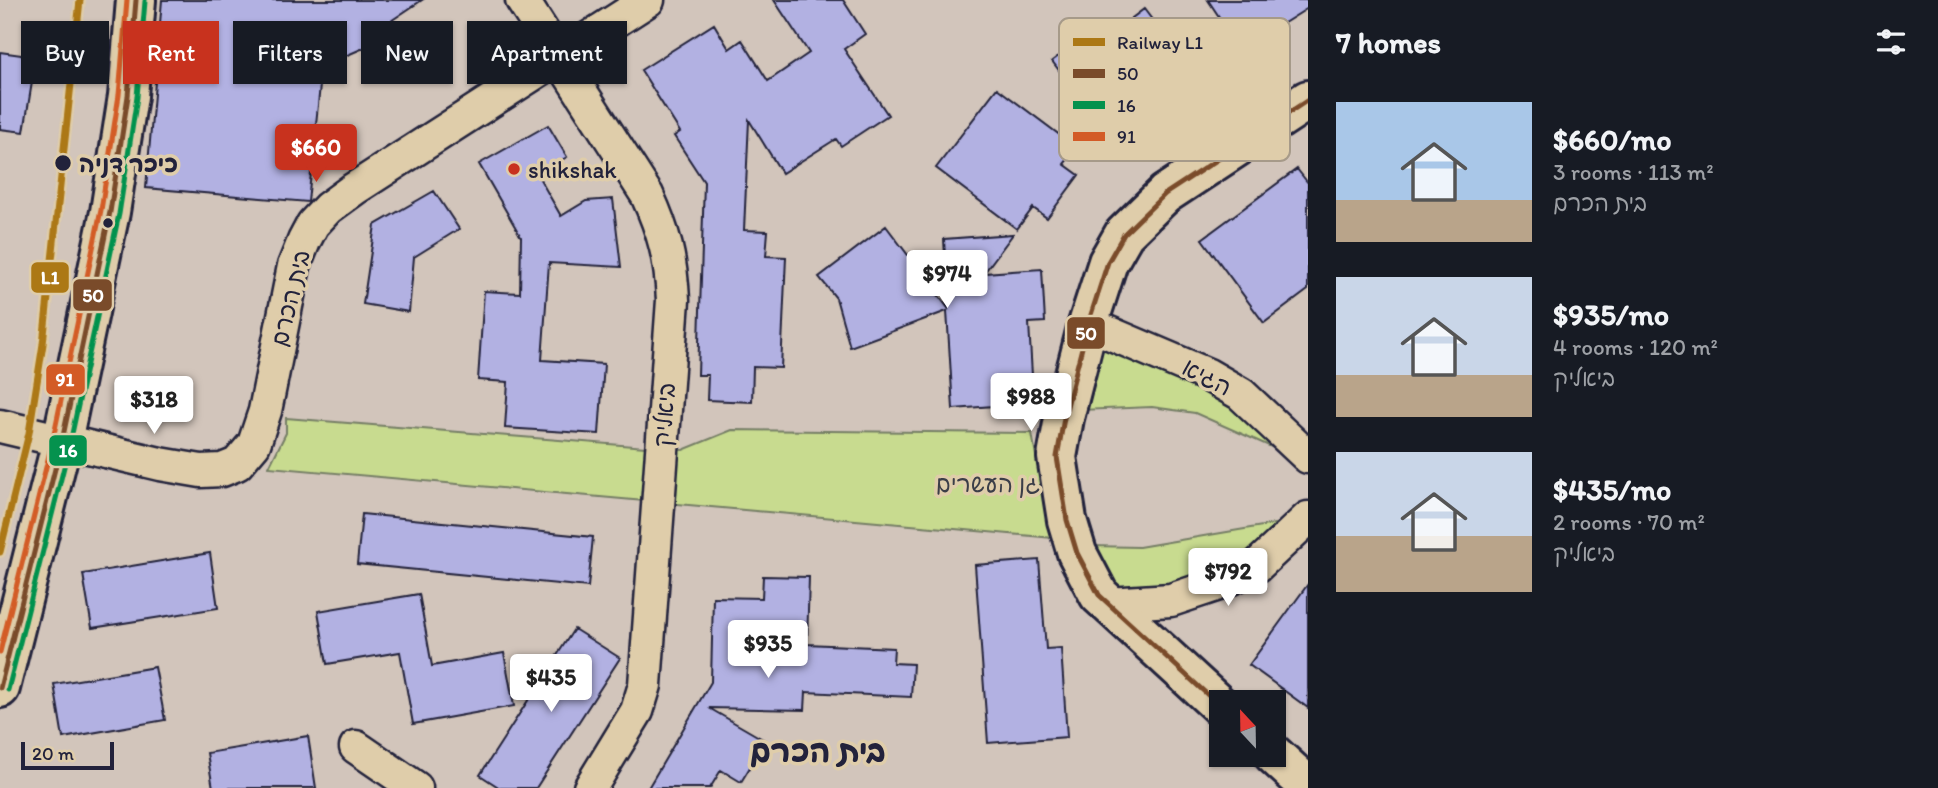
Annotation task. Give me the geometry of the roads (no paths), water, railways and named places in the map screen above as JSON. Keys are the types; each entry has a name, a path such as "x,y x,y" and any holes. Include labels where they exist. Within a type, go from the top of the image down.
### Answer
{"street":[{"path":"0,688 62,441 110,212 128,96 136,0"},
{"name":"ביאליק","path":"522,0 536,21"},
{"name":"בית הכרם","path":"615,21 648,0"},
{"name":"בית הכרם","path":"0,426 160,464 201,471 222,470 237,464 254,444 265,411 294,266 313,224 328,208 354,189 517,84"},
{"name":"ביאליק","path":"576,84 647,195 660,224 668,250 673,300 645,685 637,710 590,788"},
{"path":"1290,112 1308,100"},
{"path":"1209,696 1099,595 1077,553 1067,520 1057,457 1088,324 1108,262 1124,234 1139,217 1165,194 1215,161"},
{"name":"הגיא","path":"1088,324 1208,375 1241,394 1308,457"},
{"path":"1108,604 1171,600 1216,585 1257,566 1308,518"},
{"path":"356,747 416,788"},
{"path":"1286,766 1308,786"}],"rail line":[{"name":"L1","path":"0,552 29,433 43,344 80,0"}],"place":[{"name":"כיכר דניה","path":"63,163"},
{"name":"shikshak","path":"514,169"}],"district":[{"name":"בית הכרם","path":"818,751"}],"park label":[{"name":"גן העשרים","path":"988,483"}]}
